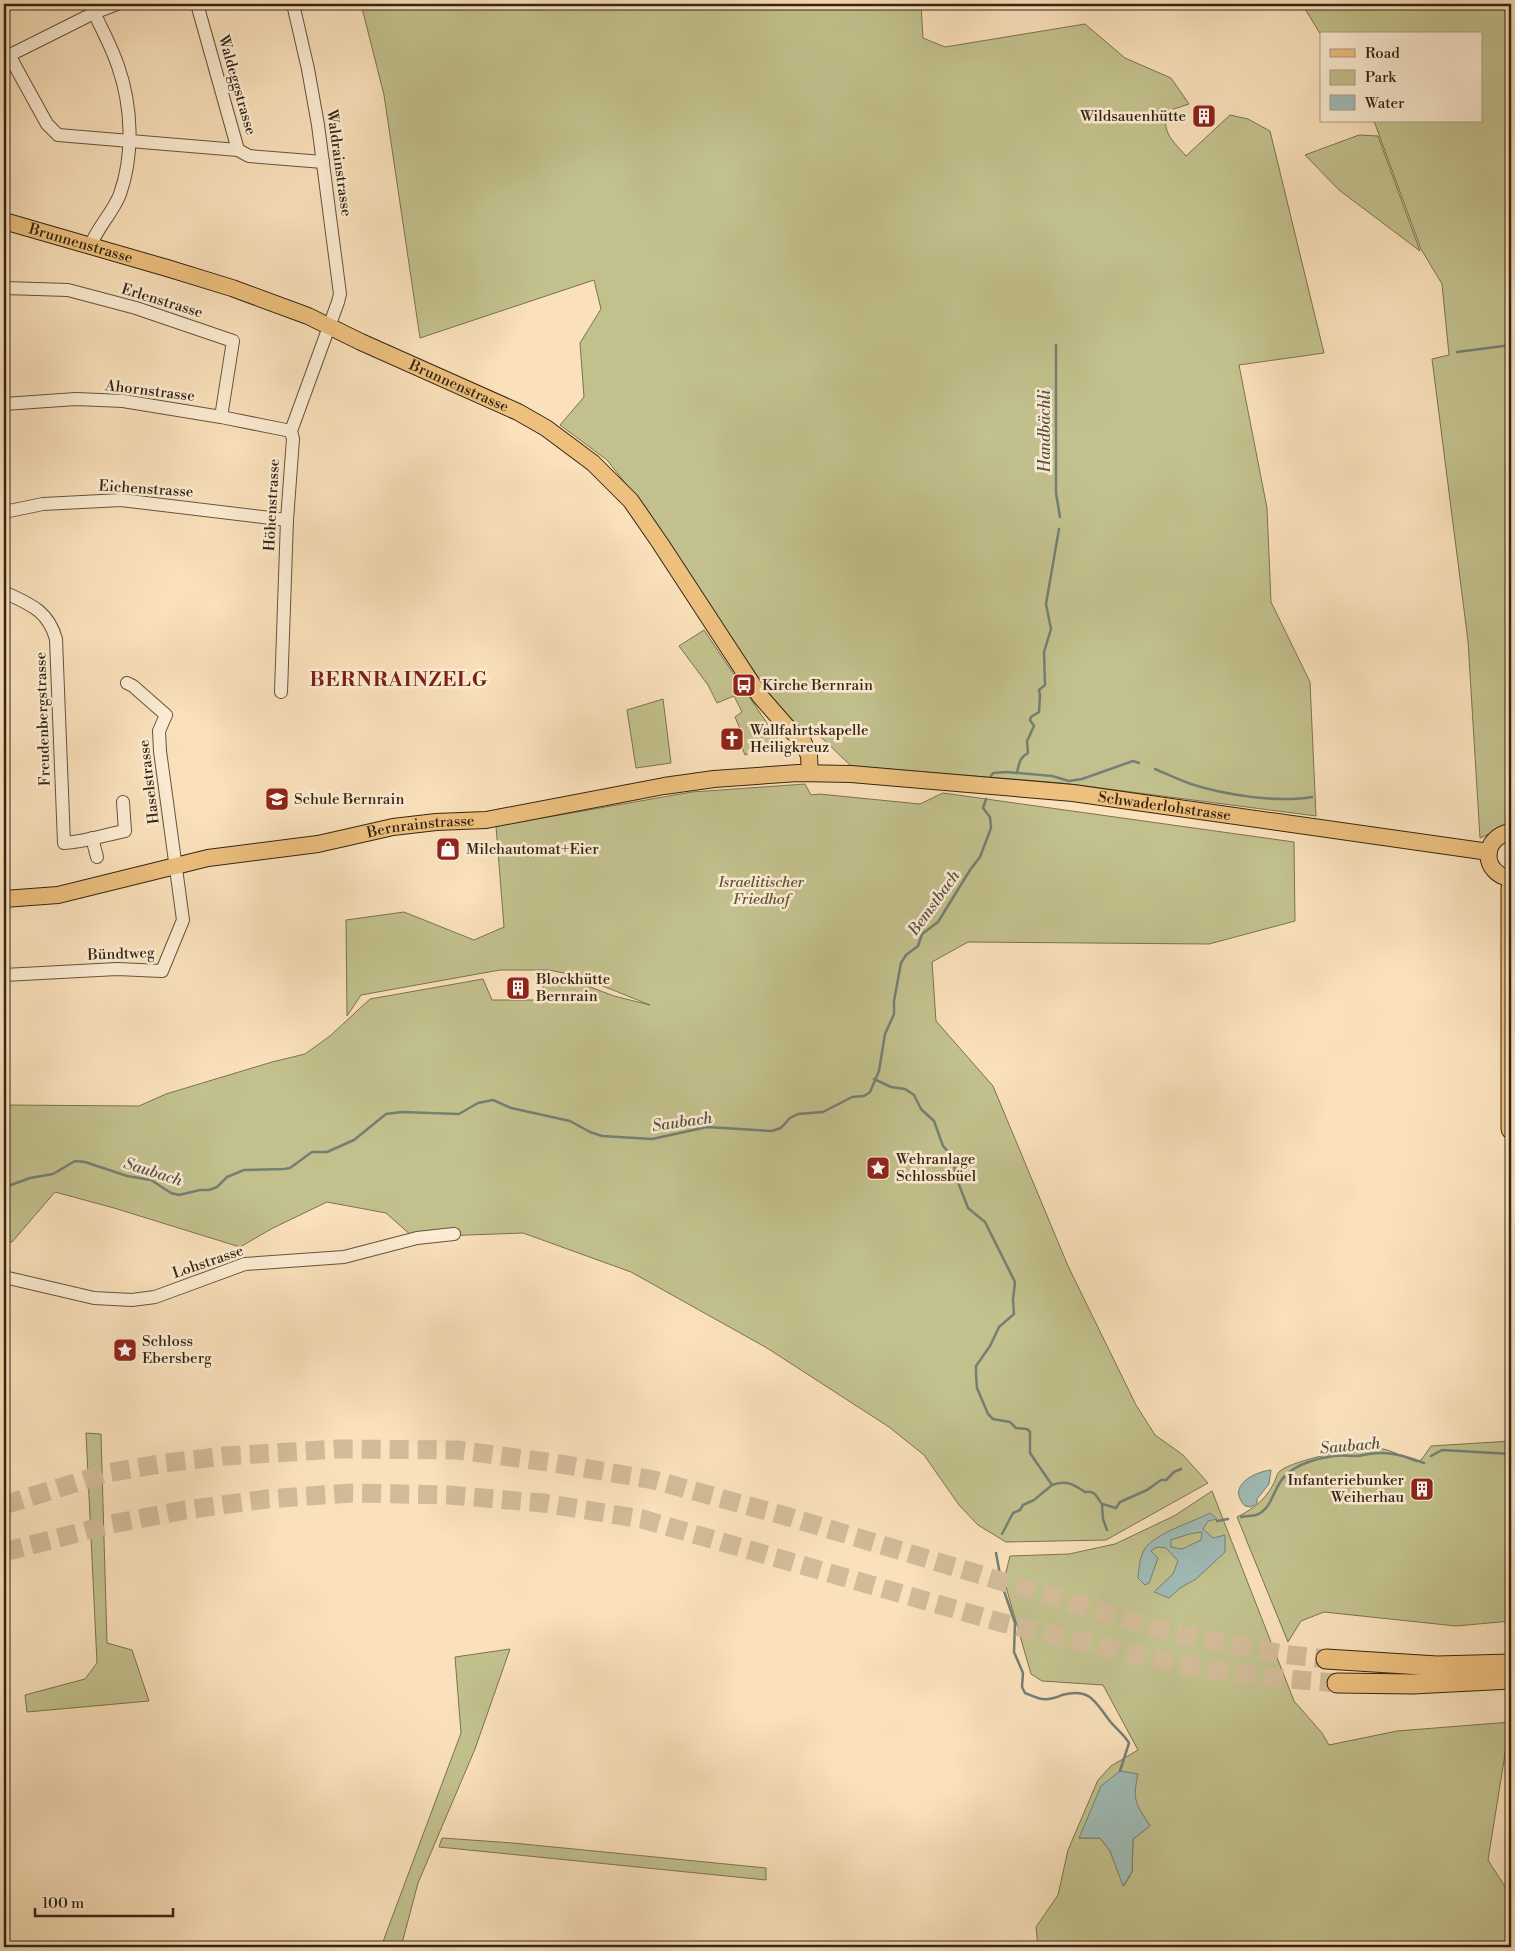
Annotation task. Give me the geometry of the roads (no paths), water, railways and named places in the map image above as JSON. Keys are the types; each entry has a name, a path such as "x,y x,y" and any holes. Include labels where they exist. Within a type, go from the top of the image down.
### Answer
{"highway":[{"path":"1511,888 1511,1129"},
{"path":"1326,1659 1437,1666 1511,1664"},
{"path":"1337,1683 1413,1684 1511,1679"}],"main road":[{"name":"Brunnenstrasse","path":"4,221 232,288 308,316 518,412 546,428 593,463 631,501 660,542 760,696 788,728 803,741 809,756 804,772"},
{"name":"Bernrainstrasse","path":"4,899 58,895 81,891 208,858 318,844 393,827 436,822 486,820 664,786 714,779 804,772 839,774"},
{"name":"Schwaderlohstrasse","path":"839,774 1073,793 1488,852"},
{"path":"1511,832 1499,836 1490,846 1488,852 1492,867 1497,873 1511,879"}],"street":[{"path":"117,4 92,8 6,57 54,133 64,137 129,140 238,150"},
{"name":"Waldeggstrasse","path":"197,4 238,150 250,156 323,162"},
{"name":"Waldrainstrasse","path":"293,4 308,69 323,162 340,294 328,326"},
{"path":"90,247 95,234 113,209 120,194 128,161 129,140 128,110 122,76 92,8"},
{"name":"Erlenstrasse","path":"4,288 68,290 136,308 233,340 221,417"},
{"name":"Höhenstrasse","path":"281,692 287,520 293,438 291,431 328,326"},
{"name":"Ahornstrasse","path":"4,404 76,399 123,401 291,431"},
{"name":"Eichenstrasse","path":"4,512 43,504 121,500 287,520"},
{"name":"Freudenbergstrasse","path":"4,592 38,609 52,626 56,639 64,843 83,842 92,838 125,831 123,802"},
{"name":"Haselstrasse","path":"127,683 134,686 166,715 160,731 160,751 176,866"},
{"path":"92,838 96,857"},
{"name":"Bündtweg","path":"4,974 117,969 162,971 183,920 176,866"},
{"name":"Lohstrasse","path":"4,1277 94,1298 132,1300 155,1297 245,1264 344,1256 417,1238 454,1234"}],"water":[{"path":"1271,1470 1269,1484 1257,1499 1257,1503 1251,1507 1245,1506 1240,1499 1240,1486 1250,1477"},
{"path":"1210,1513 1217,1519 1208,1521 1203,1529 1213,1538 1225,1535 1225,1552 1196,1579 1180,1588 1169,1598 1154,1592 1173,1574 1178,1561 1166,1548 1157,1547 1151,1551 1158,1558 1149,1583 1145,1585 1138,1578 1141,1557 1146,1547 1152,1541 1167,1532","holes":["1202,1532 1201,1540 1182,1549 1171,1547 1171,1540 1189,1534"]},
{"path":"1120,1771 1138,1774 1135,1790 1136,1802 1150,1826 1133,1839 1132,1872 1123,1886 1110,1851 1100,1838 1079,1838 1101,1786"}],"waterway":[{"name":"Handbächli","path":"1056,345 1056,493 1060,517"},
{"path":"1457,352 1511,345"},
{"name":"Handbächli","path":"1017,773 1021,759 1028,753 1027,741 1034,726 1030,720 1031,717 1039,712 1039,690 1045,685 1044,652 1051,629 1046,604 1059,529"},
{"name":"Bemstbach","path":"991,776 993,773 1006,772 1052,776 1069,781 1082,779 1133,761 1139,763"},
{"name":"Bemstbach","path":"1155,769 1191,784 1235,795 1283,799 1312,797"},
{"name":"Saubach","path":"4,1185 8,1186 30,1178 53,1174 75,1161 85,1162 127,1176 151,1180 171,1193 179,1195 209,1190 217,1187 227,1177 244,1170 290,1168 312,1152 327,1152 354,1140 386,1114 402,1112 459,1114 478,1103 493,1100 511,1108 570,1121 602,1136 652,1139 707,1127 772,1131 781,1128 790,1118 798,1114 823,1112 852,1097 864,1096 870,1092 879,1071 885,1034 894,1014 894,1001 901,963 906,955 918,946 922,934 938,922 980,857 991,828 990,817 983,808 986,799"},
{"name":"Saubach","path":"874,1079 891,1087 905,1089 914,1095 921,1109 934,1121 943,1146 953,1157 956,1177 968,1208 985,1222 1015,1282 1014,1314 999,1327 990,1346 976,1366 977,1388 988,1414 993,1419 1010,1422 1016,1428 1027,1429 1030,1432 1030,1453 1052,1485 1034,1500 1023,1505 1020,1510 1013,1513 1002,1534"},
{"name":"Saubach","path":"1431,1456 1442,1450 1511,1454"},
{"name":"Saubach","path":"1241,1517 1256,1515 1262,1512 1285,1476 1295,1468 1314,1460 1337,1456 1391,1453 1424,1463"},
{"name":"Saubach","path":"1052,1485 1070,1484 1085,1492 1094,1493 1102,1504 1116,1508 1120,1502 1147,1490 1161,1480 1166,1480 1174,1472 1181,1469"},
{"path":"1102,1505 1103,1519 1107,1530"},
{"path":"1217,1521 1228,1519"},
{"path":"996,1553 1002,1585 1015,1623 1014,1652 1023,1673 1022,1687 1025,1693 1046,1699 1079,1693 1095,1701 1129,1743 1120,1771"}],"tunnel":[{"path":"4,1505 107,1473 165,1463 225,1456 338,1449 457,1450 555,1463 654,1480 789,1517 1173,1633 1282,1654 1326,1659"},
{"path":"4,1552 112,1524 185,1510 267,1499 351,1493 449,1495 543,1503 642,1519 1003,1623 1164,1661 1275,1678 1337,1683"}],"place":[{"name":"Wildsauenhütte","path":"1204,116"},
{"name":"Kirche Bernrain","path":"744,685"},
{"name":"Wallfahrtskapelle Heiligkreuz","path":"732,739"},
{"name":"Schule Bernrain","path":"277,799"},
{"name":"Milchautomat+Eier","path":"448,849"},
{"name":"Blockhütte Bernrain","path":"518,988"},
{"name":"Wehranlage Schlossbüel","path":"878,1168"},
{"name":"Schloss Ebersberg","path":"125,1350"},
{"name":"Infanteriebunker Weiherhau","path":"1422,1489"}],"district":[{"name":"BERNRAINZELG","path":"399,680"}],"park label":[{"name":"Israelitischer Friedhof","path":"761,890"}]}
